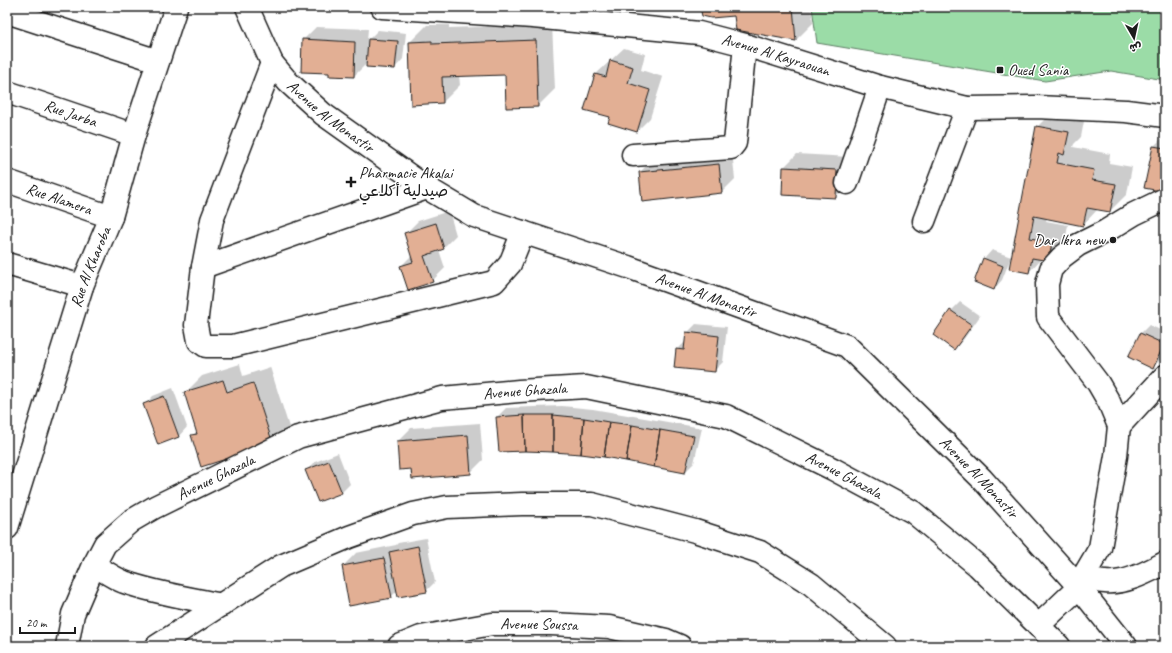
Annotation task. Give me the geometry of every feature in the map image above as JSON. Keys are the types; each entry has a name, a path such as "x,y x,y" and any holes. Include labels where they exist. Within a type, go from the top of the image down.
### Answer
{"street":[{"name":"Rue Al Kharoba","path":"7,528 82,286 111,217 134,135 176,7"},
{"name":"Avenue Al Monastir","path":"247,7 272,63 288,82 323,114 427,188 474,216 628,267 848,346 982,479 1081,582 1126,646"},
{"name":"Avenue Al Kayraouan","path":"382,7 533,17 699,33 745,45 880,87 967,108 1058,108 1126,111 1165,116"},
{"path":"7,12 158,61"},
{"path":"633,155 731,148 735,143 745,45"},
{"path":"272,63 212,220 203,267 196,325 199,341 206,346 233,346 494,282 510,264 523,232"},
{"path":"847,183 880,87"},
{"name":"Rue Jarba","path":"7,92 134,135"},
{"path":"924,221 967,108"},
{"name":"Rue Alamera","path":"7,181 111,217"},
{"path":"203,267 427,188"},
{"path":"1038,626 1081,582 1100,548 1116,456 1119,426 1109,402 1098,383 1048,317 1047,284 1051,269 1062,257 1078,245 1106,231 1134,214 1165,199"},
{"path":"7,264 82,286"},
{"path":"1119,426 1165,376"},
{"name":"Avenue Ghazala","path":"67,646 74,614 94,565 105,544 131,521 155,507 298,437 442,398 586,387 726,416 840,473 913,512 978,566 1059,646"},
{"path":"157,646 281,566 349,538 413,514 454,507 522,504 592,504 695,531 760,552 811,584 885,646"},
{"path":"1081,582 1119,582 1145,573 1165,563"},
{"path":"94,565 122,581 138,586 162,593 222,605"},
{"name":"Avenue Soussa","path":"398,646 421,637 492,624 551,624 609,627 666,640 680,646"}],"green space":[{"path":"812,7 1165,7 1165,80 1111,71 1045,81 817,43"}],"building":[{"path":"587,7 645,7 645,10"},
{"path":"700,7 793,7 796,41 736,30 734,16 711,18 702,16"},
{"path":"302,39 355,42 354,77 329,76 329,73 301,72"},
{"path":"368,39 398,41 395,69 366,67"},
{"path":"536,40 538,107 506,108 505,75 442,77 443,103 411,105 409,42 432,41 432,44"},
{"path":"610,60 633,67 628,83 650,90 637,132 608,123 610,117 584,110 595,74 606,77"},
{"path":"1036,126 1069,132 1064,155 1059,153 1057,163 1094,170 1092,180 1116,184 1110,212 1087,208 1083,226 1034,216 1030,238 1052,242 1049,261 1032,258 1029,273 1009,269"},
{"path":"1153,146 1165,148 1165,192 1144,188"},
{"path":"719,164 722,193 642,202 639,172"},
{"path":"783,167 837,170 836,198 782,195"},
{"path":"436,223 444,249 424,256 433,282 408,290 400,266 413,262 404,233"},
{"path":"983,258 1003,266 994,290 974,282"},
{"path":"950,310 972,325 954,350 933,335"},
{"path":"686,332 719,336 715,372 674,368 676,349 684,350"},
{"path":"1140,333 1164,344 1153,369 1128,357"},
{"path":"223,380 227,392 253,383 273,444 201,467 191,435 197,434 184,392"},
{"path":"164,396 179,437 158,445 143,404"},
{"path":"524,415 525,451 499,452 496,417"},
{"path":"524,415 553,415 553,452 525,451"},
{"path":"553,415 584,418 581,454 553,452"},
{"path":"584,418 609,422 604,457 581,454"},
{"path":"609,422 632,425 626,461 604,457"},
{"path":"632,425 660,430 654,467 626,461"},
{"path":"660,430 694,436 685,473 654,467"},
{"path":"468,435 471,474 412,479 411,469 399,470 397,441"},
{"path":"329,461 342,493 318,502 305,470"},
{"path":"418,546 427,592 398,597 389,552"},
{"path":"384,558 392,598 349,606 342,566"}],"place":[{"name":"Oued Sania","path":"1000,70"},
{"name":"Pharmacie Akalai صيدلية أكلاعي","path":"351,182"},
{"name":"Dar lkra new","path":"1113,240"}]}
